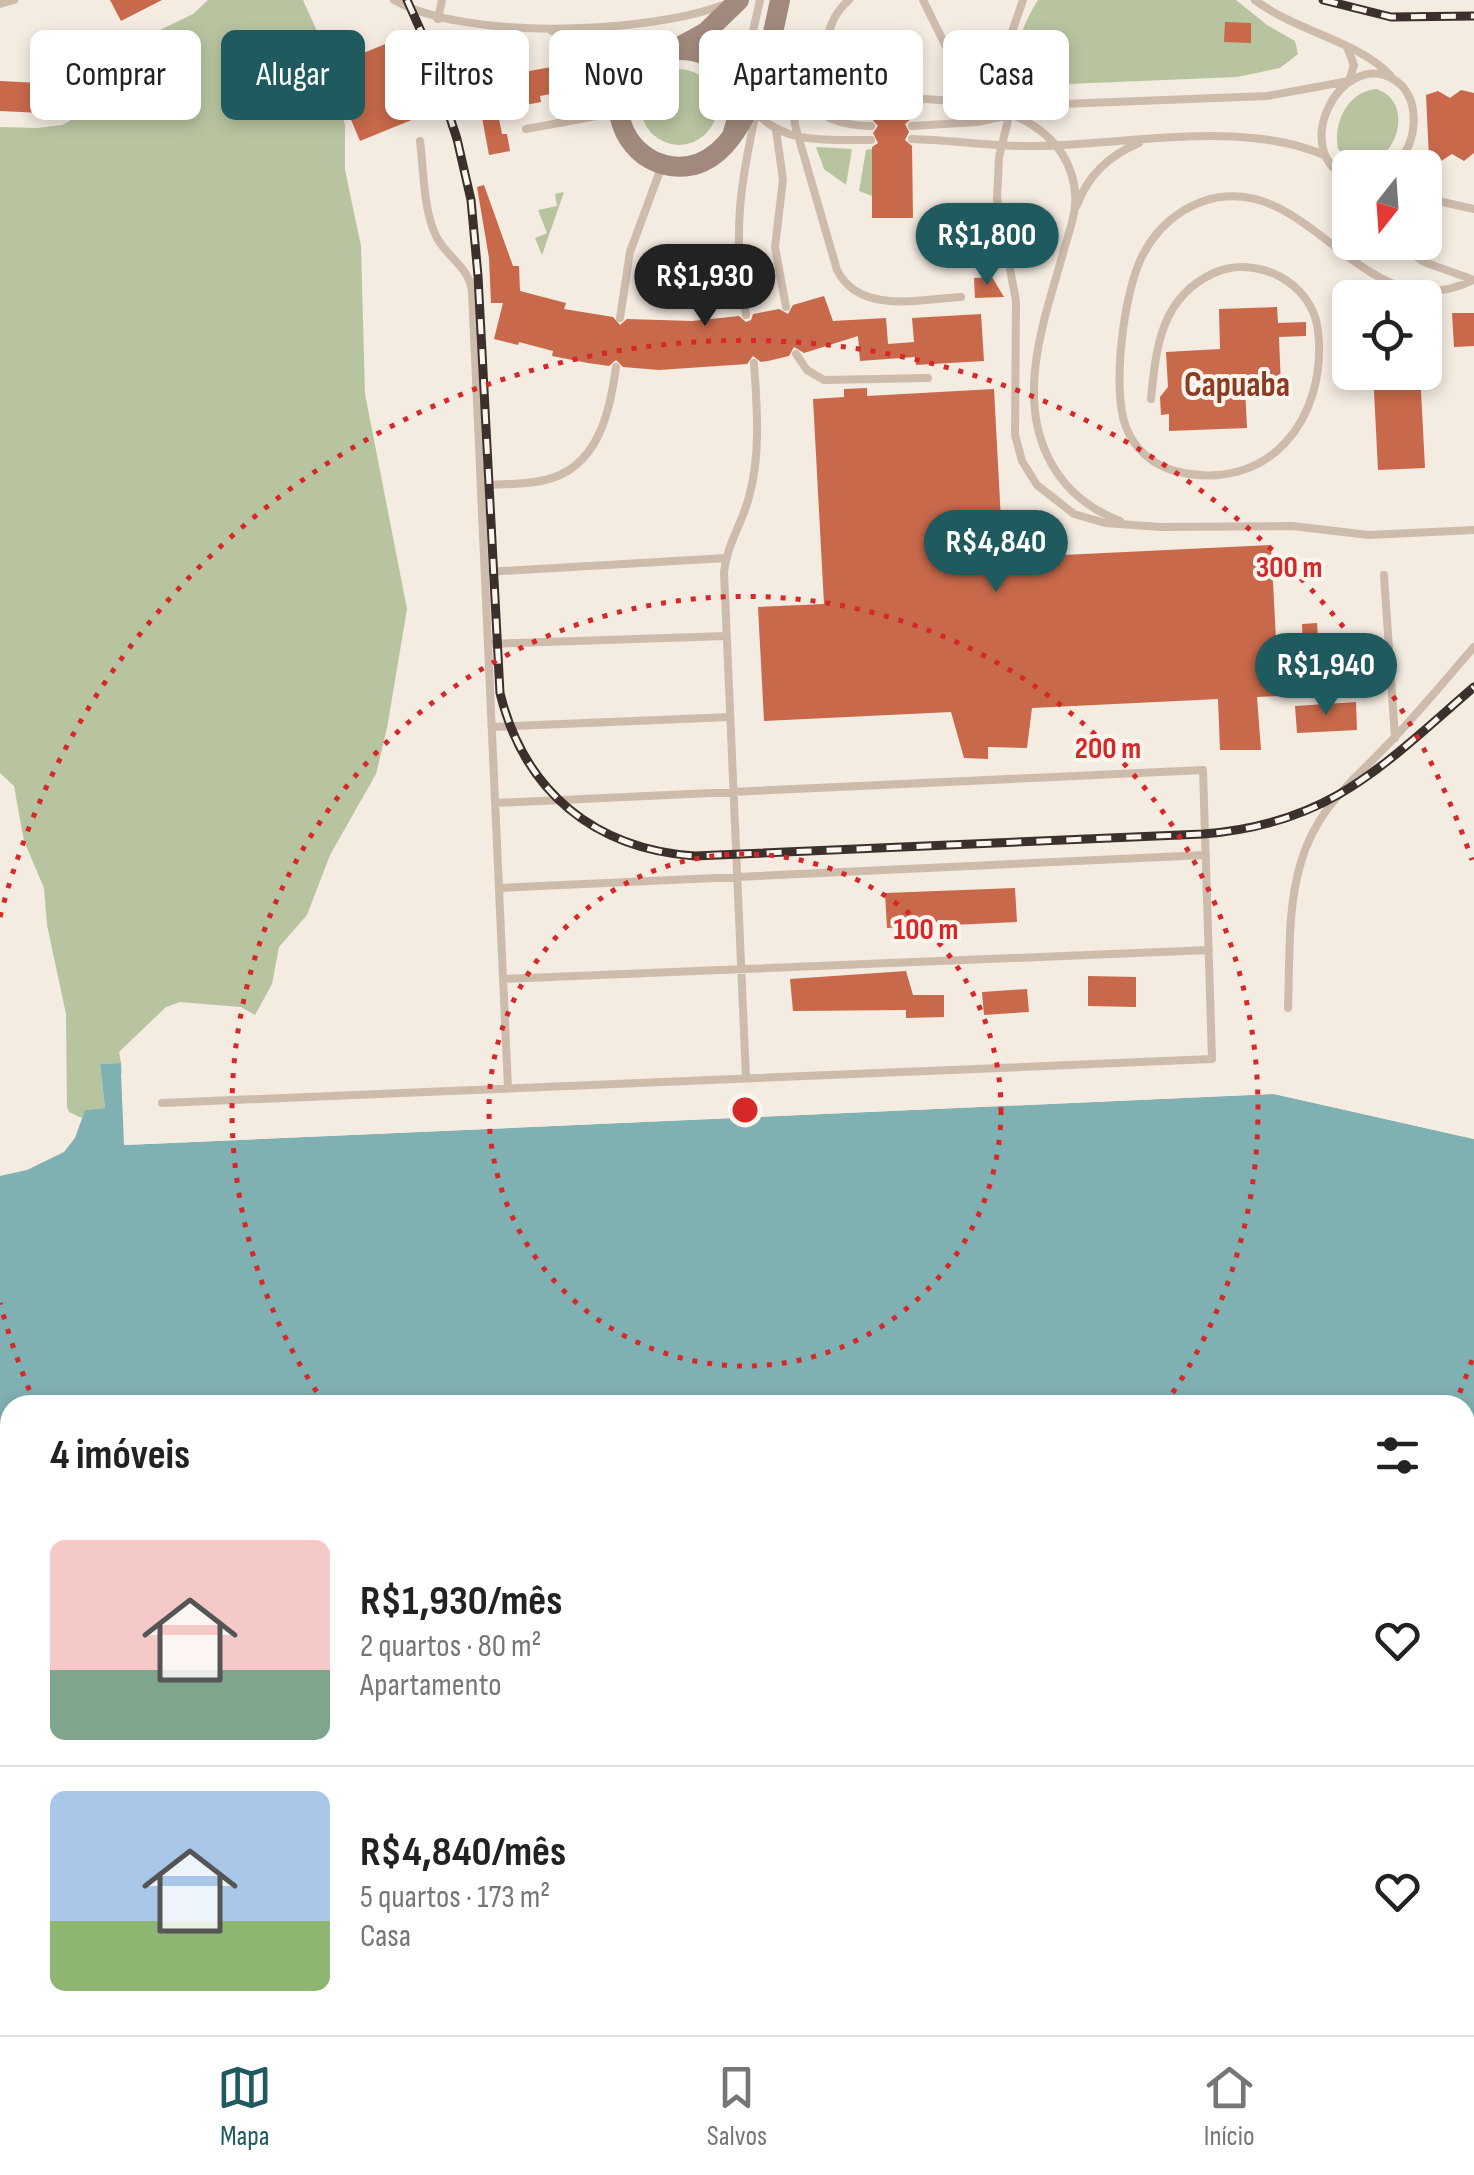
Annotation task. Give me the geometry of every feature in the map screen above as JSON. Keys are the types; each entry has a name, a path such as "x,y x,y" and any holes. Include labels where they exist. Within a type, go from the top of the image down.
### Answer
{"main road":[{"path":"679,47 706,32 736,0"},
{"path":"773,30 780,0"},
{"path":"679,49 712,58 728,74 738,97 733,132"},
{"path":"623,120 633,144 662,164 686,166 710,158 743,120"}],"lane":[{"path":"0,4 14,0"},
{"path":"394,0 438,19 548,30 672,19 736,0"},
{"path":"438,19 442,0"},
{"path":"753,30 760,0"},
{"path":"849,0 832,19 826,40 829,63 850,90 870,98 943,102"},
{"path":"923,0 943,41"},
{"path":"1013,30 1023,0"},
{"path":"1255,0 1296,26 1371,59 1396,80 1409,95 1414,116 1405,150"},
{"path":"775,23 775,30"},
{"path":"1324,155 1322,133 1326,112 1349,81 1354,65 1346,47"},
{"path":"1069,104 1267,96 1378,73 1396,80"},
{"path":"526,129 576,120"},
{"path":"746,315 736,230 751,120"},
{"path":"766,120 776,130 798,138 871,140"},
{"path":"795,120 837,270 846,285 860,296 877,301 961,297"},
{"path":"835,120 871,126"},
{"path":"912,126 984,120"},
{"path":"1008,120 1001,145 997,199 1016,301 1014,422 1022,460 1037,485 1060,507 1089,520 1139,526 1292,526 1369,535 1474,530"},
{"path":"1018,120 1036,128 1056,146 1070,170 1075,209"},
{"path":"776,130 783,180 776,247 786,307"},
{"path":"912,139 1056,146 1254,137 1297,144 1324,155 1332,165"},
{"path":"420,141 435,233 466,270 472,291 508,1088"},
{"path":"1139,526 1102,513 1072,491 1050,462 1037,429 1034,394 1038,345 1075,209 1085,186 1101,166 1122,150 1148,141"},
{"path":"620,318 630,252 662,164"},
{"path":"1151,400 1156,346 1170,312 1200,281 1237,266 1274,273 1294,286 1309,306 1318,329 1313,393 1302,422 1284,447 1243,470 1205,474 1172,470 1148,458 1131,438 1121,405 1122,352 1131,280 1162,227 1198,203 1242,196 1274,204 1372,275 1400,288 1434,292 1474,280"},
{"path":"1442,202 1474,209"},
{"path":"1421,260 1474,280"},
{"path":"796,354 807,370 833,382 928,378"},
{"path":"746,1078 726,558 752,485 758,438 754,363"},
{"path":"481,485 544,480 578,463 601,432 616,366"},
{"path":"485,572 726,558"},
{"path":"1384,575 1395,738"},
{"path":"488,644 726,636"},
{"path":"1288,1008 1292,905 1305,848 1331,800 1395,738 1474,647"},
{"path":"492,726 730,717"},
{"path":"162,1102 1212,1059 1204,770 495,803"},
{"path":"499,888 1206,855"},
{"path":"503,979 1209,950"}],"green space":[{"path":"208,0 303,0 317,30 221,30 221,120 344,120 345,170 361,246 365,394 407,609 376,774 330,855 307,915 279,947 272,984 255,1015 241,1007 180,1002 166,1007 119,1052 121,1063 100,1064 105,1108 86,1110 82,1118 67,1107 66,1014 47,925 44,888 24,841 14,786 0,773 0,127 37,128 71,120 201,120 201,30 161,30 193,14"},
{"path":"1038,0 1236,0 1295,41 1298,54 1280,68 1237,77 1069,84 1069,30 1023,30"},
{"path":"679,69 699,76 699,120 714,121 706,134 693,142 665,142 652,134 644,120 679,120"},
{"path":"1376,89 1389,96 1396,107 1396,135 1387,150 1339,150 1338,129 1344,110 1366,91"},
{"path":"816,147 852,149 846,185 824,169"},
{"path":"872,149 872,196 859,191 866,150"},
{"path":"564,192 542,255 535,238 547,233 538,210 557,206 555,194"}],"water":[{"path":"121,1063 125,1145 1274,1094 1474,1139 1474,1395 0,1395 0,1176 27,1170 64,1152 75,1138 85,1110 105,1108 100,1064"}],"pier":[{"path":"121,1073 126,1073 129,1139 1274,1089 1474,1134 1474,1139 1274,1094 124,1145"}],"building":[{"path":"110,0 162,0 121,21"},
{"path":"1225,22 1251,23 1251,43 1224,42"},
{"path":"385,44 385,120 412,120 360,141 351,120 365,120 365,52"},
{"path":"549,67 549,94 540,96 541,102 529,104 529,71"},
{"path":"0,81 30,83 30,112 0,111"},
{"path":"1461,90 1474,93 1474,153 1464,161 1452,154 1442,160 1442,150 1429,150 1426,95 1438,91 1450,98"},
{"path":"482,120 499,120 510,151 489,155"},
{"path":"873,120 910,120 905,124 909,132 905,140 912,146 913,218 872,218 872,147 878,143 873,133 878,126"},
{"path":"484,185 513,266 519,266 520,291 566,303 564,309 613,317 620,325 627,319 692,321 739,316 746,322 753,314 779,309 788,314 793,305 824,296 833,321 886,318 888,344 914,342 912,318 981,314 984,361 916,365 915,357 860,361 858,336 804,353 794,347 789,356 768,361 761,362 753,356 747,364 659,370 623,367 616,360 609,366 588,363 552,356 553,351 519,342 518,345 494,339 503,303 491,303 489,258 477,187"},
{"path":"992,277 1004,297 975,298 974,278"},
{"path":"1277,307 1278,323 1306,322 1306,336 1279,337 1281,387 1245,388 1247,428 1169,431 1169,414 1161,415 1160,397 1168,387 1166,352 1220,349 1219,309"},
{"path":"1452,313 1474,313 1474,346 1454,347"},
{"path":"867,388 867,396 994,389 1003,558 1271,545 1279,696 1257,697 1261,750 1220,750 1218,699 1032,708 1027,748 988,747 988,759 964,758 951,712 764,721 758,607 824,604 813,399 844,397 844,389"},
{"path":"1374,390 1421,390 1425,468 1378,470"},
{"path":"1317,623 1319,651 1303,652 1302,624"},
{"path":"1348,651 1349,671 1324,673 1323,653"},
{"path":"1356,702 1357,730 1297,733 1295,706"},
{"path":"1015,888 1017,922 887,928 885,893"},
{"path":"906,971 913,995 944,995 944,1017 906,1018 906,1010 793,1011 790,979"},
{"path":"1088,976 1136,977 1136,1007 1088,1006"},
{"path":"1027,989 1029,1012 984,1015 982,992"}],"railway":[{"path":"407,0 424,38 457,139 471,200 500,693 526,759 569,809 595,827 659,851 695,856 1203,834 1248,828 1321,804 1352,786 1382,766 1474,687"},
{"path":"1323,0 1391,17 1474,16"}],"district":[{"name":"Capuaba","path":"1237,384"}]}
